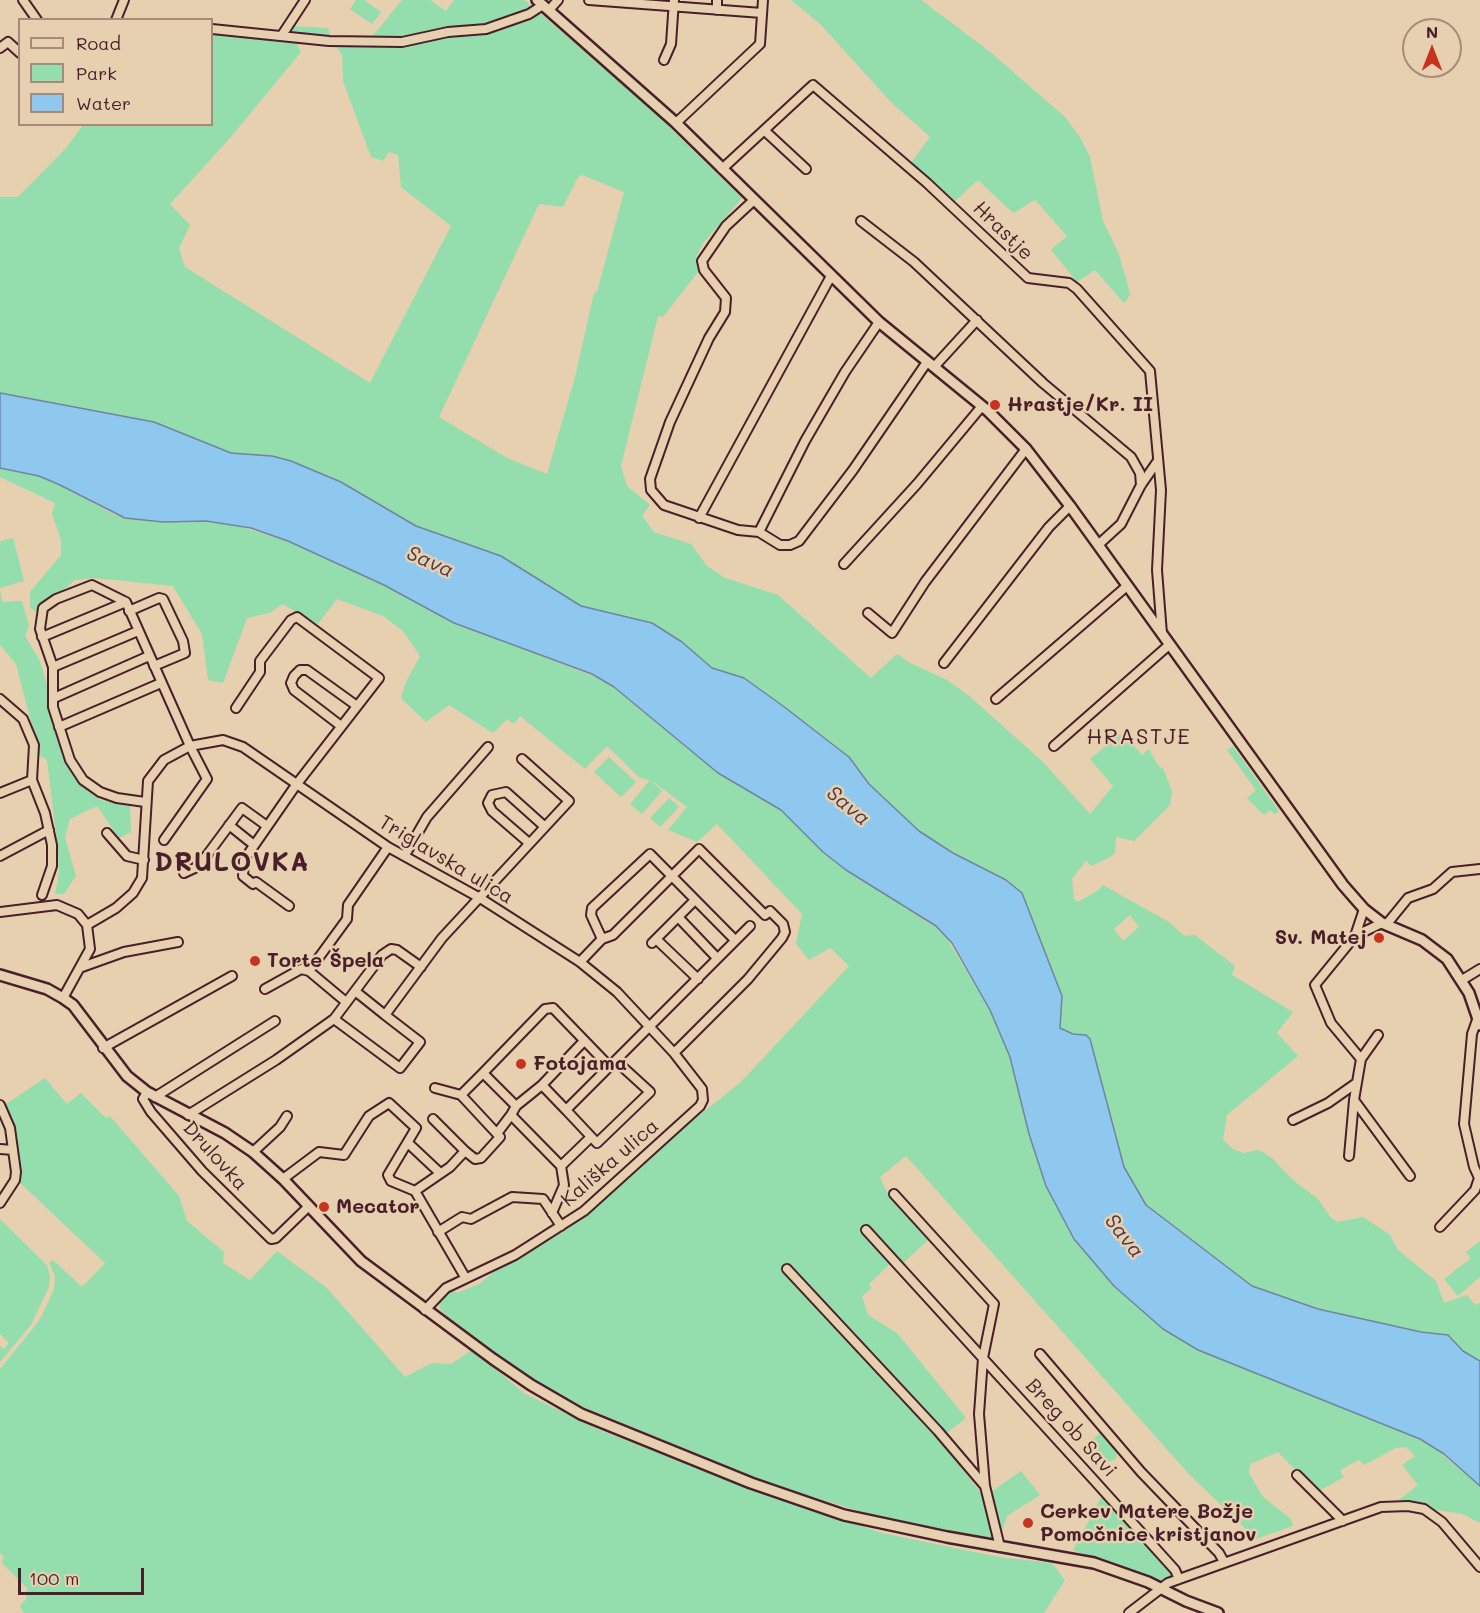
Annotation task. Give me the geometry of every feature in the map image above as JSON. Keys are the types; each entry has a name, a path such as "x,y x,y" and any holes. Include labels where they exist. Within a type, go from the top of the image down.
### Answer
{"street":[{"path":"23,0 36,18"},
{"path":"117,18 124,0"},
{"path":"282,35 305,0"},
{"path":"213,29 329,41 402,42 448,33 486,29 529,14 543,5 558,0"},
{"path":"589,0 673,4 762,13"},
{"path":"717,0 717,10"},
{"path":"676,123 760,44 763,0"},
{"path":"664,60 671,44 673,4"},
{"path":"543,5 676,123 879,322 982,406 1026,449 1070,506 1343,885 1364,909 1384,924 1431,946 1447,959 1462,980 1479,1020 1472,1034 1464,1124 1479,1179 1475,1191 1440,1227"},
{"path":"0,48 8,42 18,51"},
{"name":"Hrastje","path":"722,169 813,85 927,183 1028,278 1068,283 1077,289 1150,371 1161,508 1157,570 1162,635"},
{"path":"765,131 806,169"},
{"path":"754,200 726,226 702,261 704,270 726,298 724,312 709,338 670,422 650,479 651,490 664,505 738,530 759,532 780,545 790,545 799,541 931,365 977,320"},
{"path":"861,221 914,262 1043,383 1131,457 1140,473 1141,485"},
{"path":"699,518 831,276"},
{"path":"759,532 805,441 845,372 879,322"},
{"path":"844,564 917,484 982,406"},
{"path":"868,614 892,633 925,582 1026,449"},
{"path":"1098,545 1121,524 1141,485 1157,462"},
{"path":"944,663 1049,527 1070,506"},
{"path":"87,925 116,908 133,893 142,878 145,802 117,798 100,792 83,780 70,760 53,707 52,667 40,629 43,608 56,599 92,585 128,606 189,746 207,779 164,840"},
{"path":"996,699 1127,586"},
{"path":"42,637 128,606 163,599 183,641 185,653 154,666"},
{"path":"236,708 260,672 260,661 291,620 297,617 379,678 296,785 244,860 243,876 253,884 256,882 289,906"},
{"path":"52,667 138,631"},
{"path":"1054,746 1169,645"},
{"path":"54,698 149,656"},
{"path":"342,726 294,690 291,683 294,676 300,670 307,669 357,706"},
{"path":"59,727 161,682"},
{"path":"0,699 14,710 29,729 34,745 32,780 49,830 52,866 42,895"},
{"name":"Triglavska ulica","path":"145,802 148,781 164,760 189,746 223,740 243,747 388,847 480,898 580,962"},
{"path":"405,855 427,817 488,747"},
{"path":"385,1015 442,938 569,801 522,759"},
{"path":"0,793 32,780"},
{"path":"529,843 492,811 488,803 492,795 506,792 544,826"},
{"path":"184,873 199,866 242,808 267,826"},
{"path":"229,825 254,845"},
{"path":"0,856 49,830"},
{"path":"107,832 127,856 144,860"},
{"path":"309,971 347,919 348,905 388,847"},
{"path":"580,962 602,939 614,935 699,849 765,915 770,911 783,924 785,932 748,979 674,1053"},
{"path":"602,939 591,915 592,909 650,854 735,940"},
{"path":"1355,936 1384,924 1408,898 1433,889 1452,872 1480,869"},
{"path":"694,901 654,941 698,979"},
{"path":"0,912 57,904 78,914 87,925 90,949 63,998"},
{"path":"1361,1059 1330,1023 1315,986 1355,936 1364,909"},
{"path":"678,917 717,958"},
{"path":"566,1110 750,926"},
{"path":"82,967 124,952 178,942"},
{"name":"Drulovka","path":"188,1115 276,1060 334,1018 382,955 391,949 397,950 421,967"},
{"name":"Kališka ulica","path":"425,1310 446,1288 515,1255 584,1211 700,1106 703,1100 702,1089 650,1026 617,992 580,962"},
{"path":"265,989 301,969 309,971 346,1002"},
{"path":"1462,980 1480,969"},
{"name":"Drulovka","path":"0,975 47,989 63,998 77,1010 127,1076 151,1094 253,1152 283,1179 361,1261 425,1310 531,1385 580,1414 810,1504 888,1526 1000,1547"},
{"path":"103,1047 232,976"},
{"path":"334,1018 400,1068 420,1042 355,991"},
{"name":"Kališka ulica","path":"483,1073 545,1009 553,1008 584,1041 650,1092 597,1143 542,1085"},
{"path":"151,1094 275,1021"},
{"path":"1349,1156 1355,1084 1361,1069 1361,1059 1378,1035"},
{"path":"498,1132 516,1106 542,1085 584,1041"},
{"path":"461,1095 483,1073 516,1106"},
{"path":"1293,1120 1328,1103 1355,1084"},
{"path":"433,1119 475,1159 481,1158 500,1139 498,1132 461,1095 435,1088"},
{"name":"Drulovka","path":"151,1094 143,1099 151,1112 202,1171 271,1239 276,1238 309,1206"},
{"path":"1354,1100 1410,1176"},
{"path":"283,1179 320,1152 344,1155 369,1116 389,1103 416,1128 388,1175 390,1181 415,1191 465,1277"},
{"path":"0,1105 10,1128 15,1180 0,1203"},
{"name":"Drulovka","path":"253,1152 280,1127 286,1116"},
{"name":"Kališka ulica","path":"511,1116 561,1166 591,1137"},
{"path":"408,1143 440,1173"},
{"path":"0,1149 13,1150"},
{"path":"415,1191 450,1167 465,1151"},
{"path":"552,1213 564,1185 561,1166"},
{"path":"894,1194 994,1304 982,1358 979,1414 985,1486 1000,1547 1094,1563 1148,1581 1160,1589 1218,1613"},
{"path":"438,1232 462,1217 471,1219 512,1197 543,1199 561,1226"},
{"name":"Breg ob Savi","path":"866,1230 1175,1570 1179,1579"},
{"path":"787,1269 938,1431 985,1486"},
{"name":"Breg ob Savi","path":"1041,1354 1141,1472 1219,1553 1224,1562"},
{"path":"1297,1475 1343,1521"},
{"path":"1129,1613 1160,1589 1179,1579 1381,1507 1408,1506 1425,1509 1442,1522 1480,1567"}],"green space":[{"path":"356,0 364,0 381,12 372,24 350,9"},
{"path":"402,0 430,0 446,11 454,0 524,0 534,8 485,27 406,39 371,38"},
{"path":"791,0 921,0 989,51 1065,117 1080,137 1090,157 1103,221 1118,252 1128,286 1130,295 1124,303 1095,270 1077,282 1051,250 1067,236 1035,200 1013,213 978,180 954,202 911,163 930,137 891,102 820,24"},
{"path":"540,13 655,113 742,198 704,242 696,257 698,272 663,317 658,316 621,466 627,486 650,505 642,516 654,532 691,544 707,566 725,578 778,595 871,678 897,654 910,663 947,680 968,695 1041,760 1090,814 1113,786 1090,759 1127,729 1132,735 1129,740 1142,755 1149,749 1157,764 1164,770 1172,792 1170,805 1134,841 1116,837 1115,853 1110,857 1092,866 1086,861 1072,879 1074,899 1078,902 1100,889 1102,885 1110,889 1169,922 1184,936 1195,935 1235,966 1232,975 1293,1012 1277,1033 1298,1056 1227,1115 1223,1140 1233,1149 1243,1153 1259,1150 1272,1158 1294,1181 1317,1198 1331,1218 1338,1222 1363,1217 1390,1235 1398,1250 1436,1281 1444,1303 1467,1295 1475,1305 1480,1303 1480,1361 1463,1351 1452,1338 1442,1334 1421,1332 1296,1304 1252,1286 1146,1205 1124,1167 1090,1039 1060,1028 1062,996 1022,893 919,831 869,784 839,748 744,678 712,668 652,623 581,606 501,556 416,526 342,482 291,461 231,453 154,422 0,393 0,197 18,197 67,147 82,126 213,126 213,31 280,36 291,26 328,28 331,38 297,45 301,52 230,138 170,204 190,225 179,248 185,267 370,383 451,226 401,187 398,155 389,152 383,161 371,157 343,81 342,55 335,44 486,31","holes":["582,175 624,192 597,292 594,293 575,377 547,474 509,459 439,417 539,204 563,207 578,177","1130,915 1139,927 1123,941 1114,929"]},
{"path":"0,468 39,476 61,485 115,515 231,524 288,541 384,585 454,623 604,680 718,773 781,810 823,852 846,870 943,932 990,1010 1010,1057 1046,1186 1074,1239 1114,1286 1163,1329 1198,1350 1365,1414 1432,1446 1480,1486 1480,1523 1462,1514 1395,1503 1418,1485 1402,1465 1415,1456 1406,1447 1396,1448 1364,1465 1359,1460 1340,1470 1344,1477 1317,1492 1278,1452 1250,1464 1249,1473 1263,1497 1291,1519 1293,1526 1256,1539 1188,1473 906,1156 880,1177 886,1191 929,1239 900,1266 894,1260 869,1284 872,1288 862,1296 868,1315 897,1333 966,1418 939,1439 984,1497 1021,1471 1040,1495 1007,1516 999,1541 885,1519 774,1485 583,1407 533,1381 447,1316 439,1308 440,1301 450,1292 457,1293 479,1284 494,1272 565,1231 596,1206 671,1138 741,1082 849,966 830,948 809,960 796,944 802,914 717,824 697,842 668,830 687,807 652,781 662,791 642,814 630,804 650,780 640,778 607,746 585,769 520,716 514,724 507,719 493,733 449,705 426,722 401,698 406,682 420,656 403,631 383,616 337,599 317,625 283,604 269,613 247,618 223,683 208,680 202,634 173,586 94,578 75,580 37,612 30,608 30,592 61,555 61,540 52,514 55,503 0,477"},
{"path":"13,538 24,581 0,588 0,544 1,541"},
{"path":"0,588 2,602 22,601 29,626 25,636 40,661 50,707 67,764 79,784 100,800 130,806 131,832 119,838 97,806 70,819 65,837 76,876 64,894 55,894 59,873 58,851 47,760 35,753 33,730 16,664 0,645"},
{"path":"1233,746 1279,811 1275,814 1270,810 1264,815 1247,798 1256,790 1227,750"},
{"path":"609,757 636,782 621,797 594,772"},
{"path":"669,798 679,807 660,827 650,818"},
{"path":"45,1078 67,1104 81,1093 106,1118 110,1116 179,1196 187,1221 224,1252 223,1263 250,1280 277,1251 327,1288 405,1377 432,1363 451,1364 472,1350 524,1393 595,1428 743,1486 882,1533 999,1557 1052,1563 1065,1580 1044,1613 24,1613 20,1606 26,1599 27,1588 1,1562 4,1557 0,1553 0,1369 38,1322 46,1307 54,1289 55,1276 49,1262 53,1260 82,1287 105,1263 17,1180 3,1106"},
{"path":"0,1219 47,1265 50,1277 49,1287 31,1325 0,1362 0,1346 4,1349 9,1343 0,1334"},
{"path":"1480,1241 1480,1277 1458,1296 1444,1279 1471,1258 1466,1252"},
{"path":"1103,1430 1117,1447 1116,1459 1105,1463 1085,1456 1086,1446"},
{"path":"1103,1494 1171,1568 1172,1576 1167,1582 1152,1582 1073,1550"}],"water":[{"name":"Sava","path":"0,393 154,422 231,453 272,456 291,461 341,482 416,526 501,556 581,606 652,623 682,642 712,668 744,678 783,706 849,757 869,784 919,831 953,853 1006,880 1022,893 1062,996 1060,1028 1073,1034 1086,1035 1090,1039 1124,1167 1146,1205 1252,1286 1318,1309 1421,1332 1448,1335 1463,1351 1480,1361 1480,1486 1444,1454 1420,1439 1198,1350 1163,1329 1114,1286 1074,1239 1046,1186 1029,1134 1010,1057 990,1010 952,943 936,926 846,870 823,852 781,810 718,773 614,687 592,674 454,623 384,585 288,541 251,528 206,521 163,522 125,518 39,476 0,468"}],"place":[{"name":"Hrastje/Kr. II","path":"995,405"},
{"name":"Sv. Matej","path":"1379,938"},
{"name":"Torte Špela","path":"255,961"},
{"name":"Fotojama","path":"521,1064"},
{"name":"Mecator","path":"324,1207"},
{"name":"Cerkev Matere Božje Pomočnice kristjanov","path":"1028,1523"}],"district":[{"name":"HRASTJE","path":"1139,737"},
{"name":"DRULOVKA","path":"232,863"}]}
